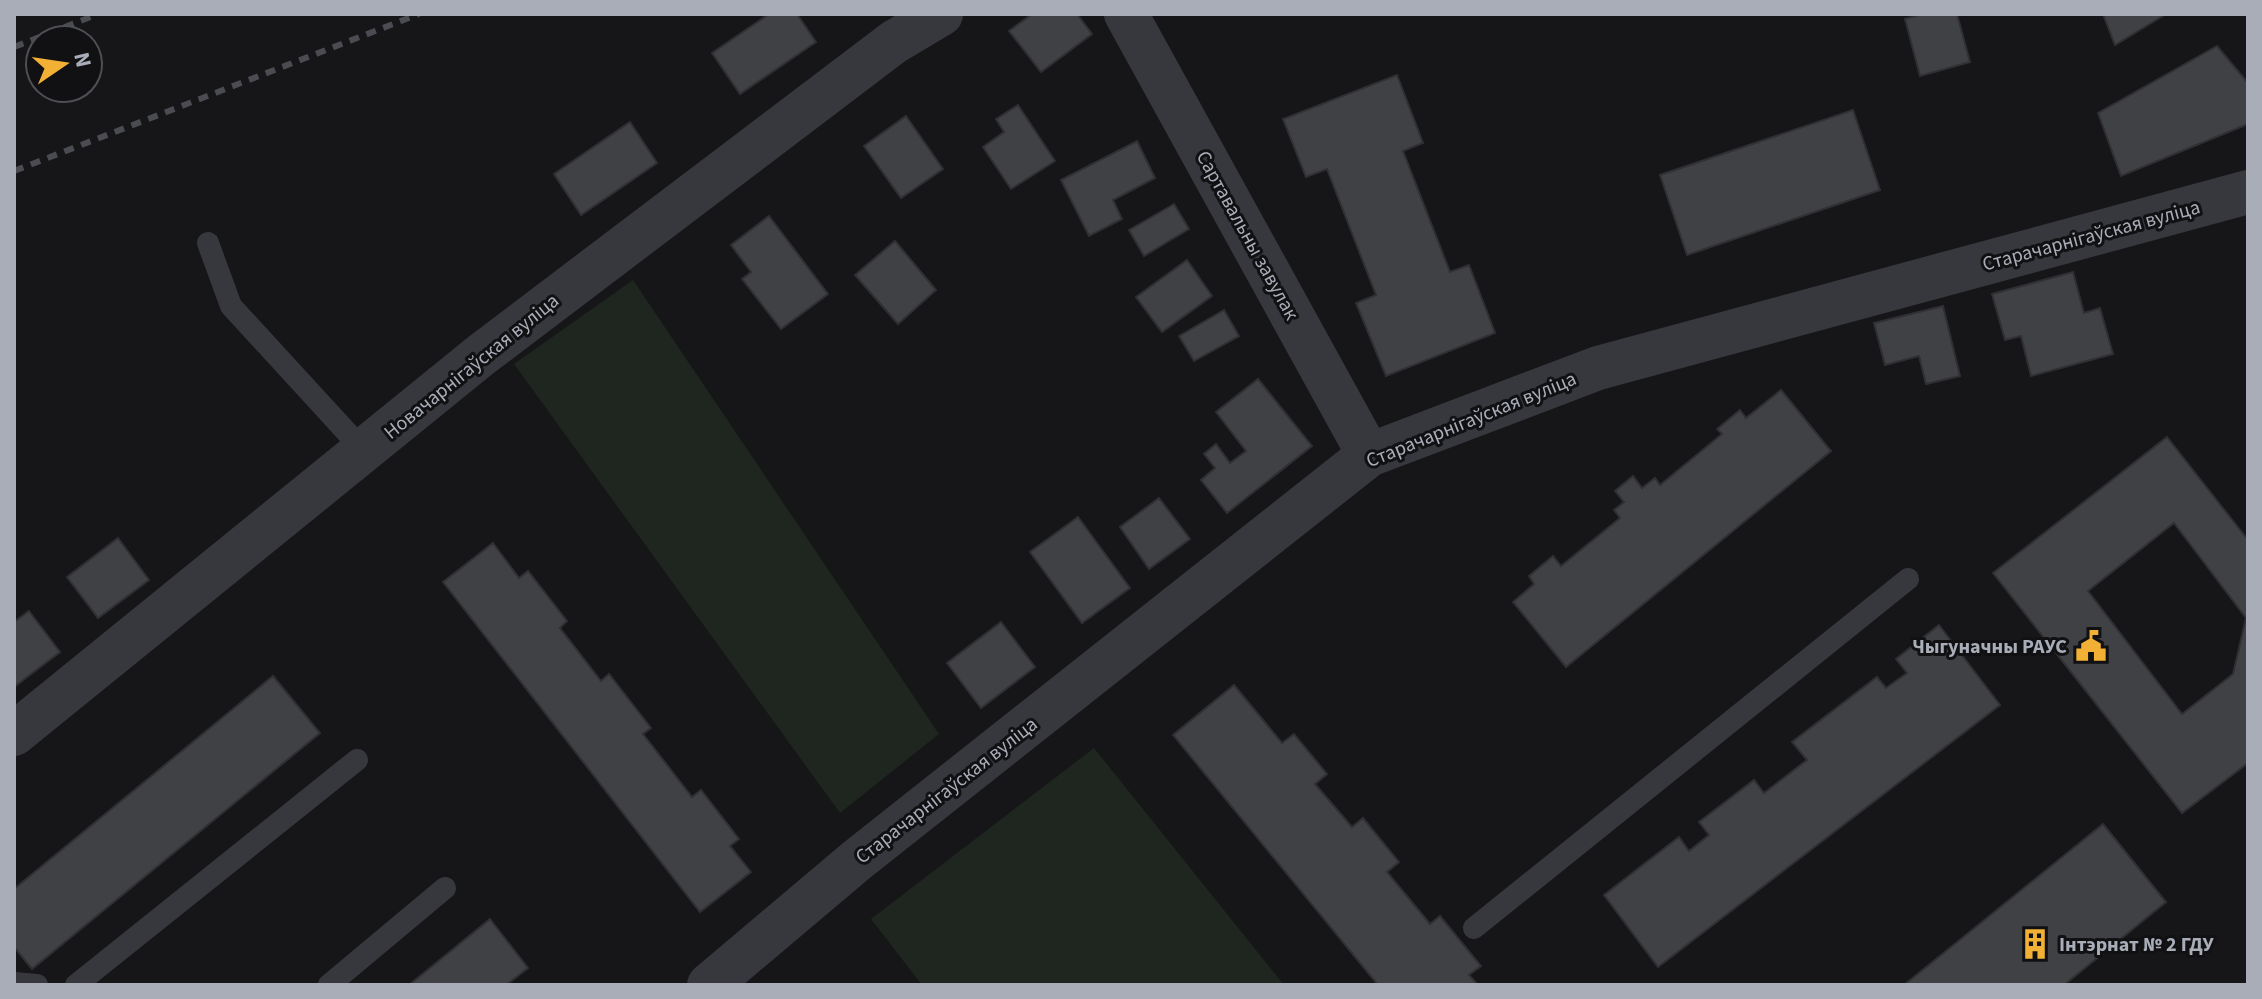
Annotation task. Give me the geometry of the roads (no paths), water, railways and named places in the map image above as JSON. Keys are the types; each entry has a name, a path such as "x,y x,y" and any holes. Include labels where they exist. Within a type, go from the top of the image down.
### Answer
{"street":[{"name":"Новачарнігаўская вуліца","path":"14,734 481,355 894,42 941,14"},
{"name":"Сартавальны завулак","path":"1126,14 1369,455"},
{"name":"Старачарнігаўская вуліца","path":"709,985 857,860 1369,455 1598,368 2248,192"}],"lane":[{"path":"208,243 231,306 365,452"},
{"path":"1474,928 1908,579"},
{"path":"76,985 357,760"},
{"path":"329,985 445,888"},
{"path":"14,983 37,985"}],"railway":[{"path":"14,47 98,14"},
{"path":"14,171 419,14"}],"place":[{"name":"Чыгуначны РАУС","path":"2091,646"},
{"name":"Інтэрнат № 2 ГДУ","path":"2035,944"}]}
